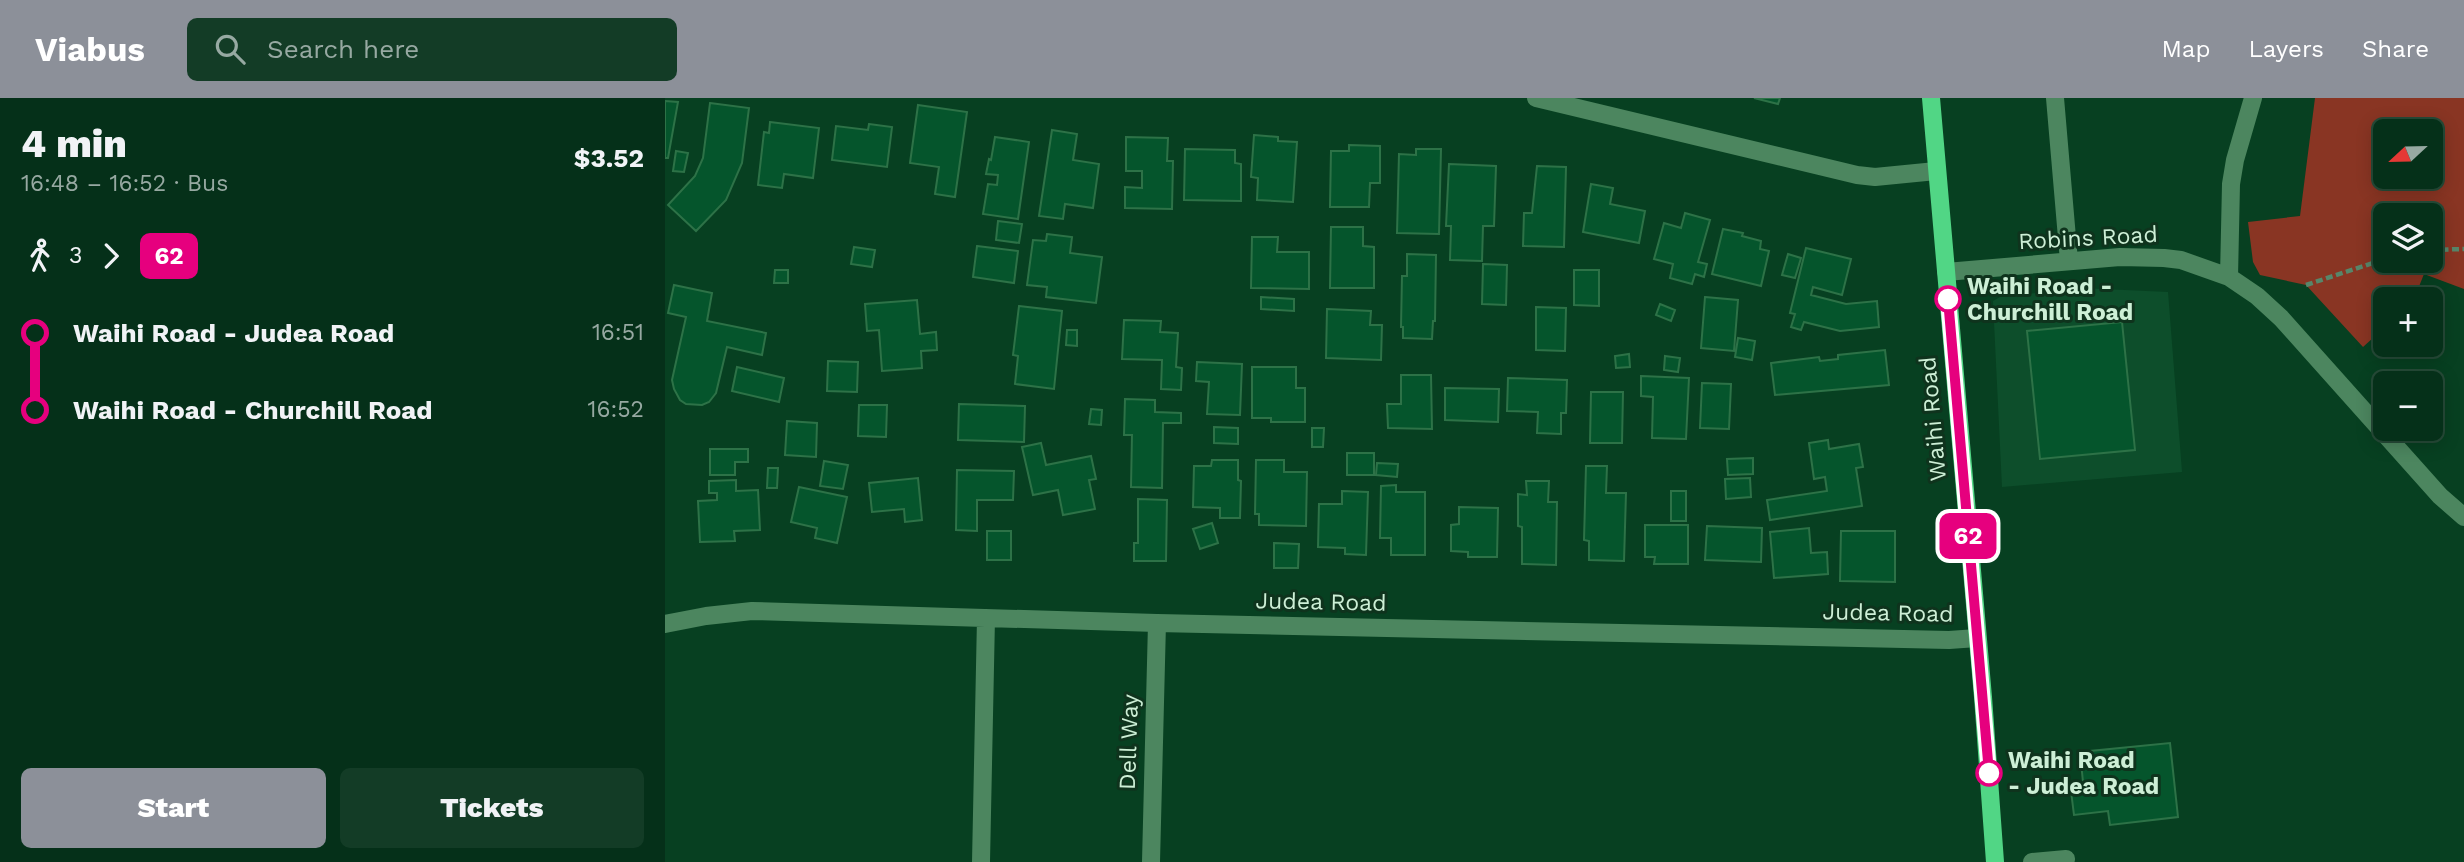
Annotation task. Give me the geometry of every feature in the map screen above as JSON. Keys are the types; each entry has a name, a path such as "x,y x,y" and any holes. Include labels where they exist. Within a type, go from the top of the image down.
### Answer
{"main road":[{"name":"Waihi Road","path":"1931,98 1995,862"}],"street":[{"path":"1536,98 1857,175 1875,177 1936,172"},
{"path":"2055,98 2069,261"},
{"path":"2229,277 2231,184 2253,98"},
{"name":"Robins Road","path":"1946,272 2141,256 2181,260 2229,277 2281,318 2440,496 2464,517"},
{"name":"Judea Road","path":"665,624 752,611 1157,623 1949,640 1977,638"},
{"path":"981,862 986,618"},
{"name":"Dell Way","path":"1151,862 1157,623"},
{"path":"2032,862 2066,859"}],"path":[{"path":"2443,250 2464,249"},
{"path":"2306,285 2373,263"}],"shaded area":[{"path":"2315,98 2464,98 2464,289 2424,274 2419,287 2373,287 2373,338 2363,347 2306,285 2260,275 2253,262 2248,222 2300,216"},
{"path":"2081,288 2168,292 2182,472 2002,487 1993,301 2000,297"}],"building":[{"path":"1754,98 1780,98 1778,104"},
{"path":"665,101 678,102 668,158 665,158"},
{"path":"710,103 749,108 742,163 726,200 696,231 668,205 695,176 703,158"},
{"path":"918,105 967,112 955,197 935,194 939,167 910,163"},
{"path":"770,122 819,128 813,178 784,174 782,188 758,185 764,132 769,133"},
{"path":"869,124 892,127 887,167 832,160 836,126 868,130"},
{"path":"1052,130 1077,134 1073,160 1099,164 1093,208 1065,204 1063,219 1039,216"},
{"path":"1254,135 1297,142 1293,202 1257,200 1258,178 1251,177"},
{"path":"995,137 1029,142 1018,219 983,214 988,184 997,185 998,175 986,174"},
{"path":"1126,137 1168,138 1167,161 1173,161 1172,209 1125,208 1125,187 1142,188 1142,171 1126,171"},
{"path":"1349,145 1380,146 1380,183 1370,183 1369,207 1330,207 1331,151 1349,151"},
{"path":"1185,149 1235,150 1235,163 1241,164 1241,201 1184,200"},
{"path":"1416,149 1441,149 1439,234 1397,233 1399,154 1416,155"},
{"path":"676,151 688,153 684,172 673,171"},
{"path":"1449,164 1496,166 1494,226 1483,226 1482,261 1450,260 1451,226 1446,226"},
{"path":"1537,166 1566,167 1564,247 1523,246 1524,213 1532,213"},
{"path":"1591,184 1613,188 1610,204 1645,211 1639,243 1583,232"},
{"path":"1685,213 1710,220 1698,262 1707,264 1704,277 1695,274 1692,284 1670,278 1673,264 1654,259 1664,223 1681,228"},
{"path":"998,221 1022,224 1019,243 996,240"},
{"path":"1331,227 1363,227 1363,246 1374,247 1374,288 1330,288"},
{"path":"1723,229 1743,233 1742,236 1761,241 1760,249 1769,251 1761,286 1712,274"},
{"path":"1047,234 1072,237 1070,253 1102,257 1096,303 1046,297 1047,287 1027,285 1033,240 1046,241"},
{"path":"1252,237 1278,237 1277,252 1309,252 1309,289 1251,288"},
{"path":"977,246 1018,251 1014,283 973,277"},
{"path":"854,247 875,250 872,267 851,264"},
{"path":"1806,248 1851,259 1842,295 1813,287 1811,295 1846,304 1877,301 1879,327 1840,331 1804,322 1801,330 1791,327 1795,314 1790,313"},
{"path":"1407,254 1436,255 1435,321 1432,339 1403,338 1402,276 1407,276"},
{"path":"1788,254 1801,258 1795,278 1782,275"},
{"path":"1483,264 1507,265 1506,305 1482,304"},
{"path":"775,270 788,270 788,283 774,283"},
{"path":"1574,270 1599,270 1599,306 1574,305"},
{"path":"674,285 712,293 707,321 766,333 762,355 727,347 716,393 709,402 702,405 686,404 680,400 674,389 672,380 686,317 668,313"},
{"path":"1261,297 1294,299 1294,311 1261,309"},
{"path":"1705,297 1738,300 1734,351 1701,348"},
{"path":"917,300 920,334 936,332 937,350 921,351 922,368 882,371 879,330 867,331 865,304"},
{"path":"1660,304 1675,310 1671,321 1656,315"},
{"path":"1019,306 1062,311 1054,389 1015,384 1018,356 1013,355"},
{"path":"1536,307 1566,308 1565,351 1536,350"},
{"path":"1327,309 1371,311 1370,325 1382,325 1381,360 1326,358"},
{"path":"1124,320 1161,321 1160,332 1178,333 1176,367 1182,368 1181,390 1161,389 1162,360 1122,359"},
{"path":"2122,322 2135,450 2040,459 2027,331"},
{"path":"1067,330 1077,330 1077,346 1066,345"},
{"path":"1738,338 1755,341 1752,360 1735,357"},
{"path":"1885,350 1889,385 1775,395 1771,363 1819,357 1820,361 1838,359 1838,355"},
{"path":"1629,354 1630,367 1616,368 1615,356"},
{"path":"1665,356 1680,358 1678,372 1664,370"},
{"path":"828,361 858,362 857,392 827,391"},
{"path":"1197,362 1242,364 1240,415 1207,414 1209,382 1196,381"},
{"path":"737,367 784,378 779,402 732,391"},
{"path":"1252,367 1296,367 1296,388 1305,388 1305,422 1271,422 1271,418 1252,418"},
{"path":"1401,375 1431,375 1432,429 1388,428 1387,404 1401,404"},
{"path":"1641,376 1689,378 1686,439 1652,438 1653,397 1641,396"},
{"path":"1508,378 1567,380 1566,413 1561,413 1561,434 1537,433 1538,412 1507,411"},
{"path":"1702,383 1731,384 1729,429 1700,428"},
{"path":"1445,388 1499,389 1498,422 1445,420"},
{"path":"1591,392 1623,392 1622,443 1590,443"},
{"path":"1125,399 1155,400 1155,412 1181,413 1181,423 1163,423 1162,488 1131,487 1132,435 1124,435"},
{"path":"959,404 1025,406 1024,442 958,440"},
{"path":"859,405 887,405 886,437 858,436"},
{"path":"1091,409 1102,410 1101,425 1089,424"},
{"path":"787,421 817,423 816,457 785,455"},
{"path":"1214,427 1238,428 1238,444 1214,443"},
{"path":"1312,428 1324,428 1323,447 1312,447"},
{"path":"1828,440 1829,449 1859,444 1863,467 1856,468 1862,506 1770,520 1767,500 1827,491 1825,477 1814,479 1809,443"},
{"path":"1041,443 1046,465 1091,456 1096,479 1089,480 1095,509 1063,515 1058,490 1033,495 1022,447"},
{"path":"710,449 748,449 748,462 735,462 735,475 710,475"},
{"path":"1347,453 1374,453 1374,475 1347,475"},
{"path":"1753,458 1753,474 1728,475 1727,459"},
{"path":"1212,460 1238,460 1238,480 1241,481 1240,518 1220,518 1220,508 1193,507 1194,466 1211,466"},
{"path":"1256,460 1284,460 1284,472 1307,472 1306,526 1259,525 1259,514 1255,514"},
{"path":"824,461 848,465 843,489 820,486"},
{"path":"1377,463 1398,464 1397,477 1376,475"},
{"path":"1586,466 1607,466 1606,493 1626,493 1624,561 1589,560 1589,541 1584,540"},
{"path":"768,468 778,468 777,488 767,488"},
{"path":"957,470 1014,471 1013,500 977,500 977,531 956,530"},
{"path":"918,478 922,520 905,522 904,509 872,512 869,483"},
{"path":"1750,478 1751,497 1726,499 1725,479"},
{"path":"736,480 736,491 758,490 760,530 734,531 735,541 700,542 698,501 717,500 717,493 709,493 709,481"},
{"path":"1526,481 1549,481 1548,502 1557,502 1556,565 1522,564 1522,527 1518,526 1518,494 1527,495"},
{"path":"1396,485 1396,492 1425,492 1425,555 1391,555 1391,538 1380,538 1381,486"},
{"path":"799,487 847,497 837,543 815,538 817,528 791,522"},
{"path":"1342,491 1368,492 1366,555 1345,554 1345,548 1318,547 1319,504 1342,504"},
{"path":"1671,491 1686,491 1686,521 1671,521"},
{"path":"1138,499 1167,500 1166,561 1134,561 1134,543 1138,543"},
{"path":"1459,507 1498,508 1497,557 1468,557 1468,552 1451,551 1451,525 1459,524"},
{"path":"1212,523 1218,543 1200,549 1193,529"},
{"path":"1645,525 1688,525 1688,564 1654,564 1655,557 1645,557"},
{"path":"1707,526 1762,528 1761,562 1705,560"},
{"path":"1809,528 1811,553 1827,552 1828,574 1774,578 1770,532"},
{"path":"987,531 1011,531 1011,560 987,560"},
{"path":"1841,531 1895,531 1895,582 1840,581"},
{"path":"1274,543 1299,544 1298,568 1274,568"},
{"path":"2170,743 2178,817 2110,825 2108,811 2074,815 2070,783 2083,782 2080,752"}],"bus line":[{"name":"62","path":"1948,299 1989,773"}],"place":[{"name":"Waihi Road - Churchill Road","path":"1948,299"},
{"name":"Waihi Road - Judea Road","path":"1989,773"}]}
